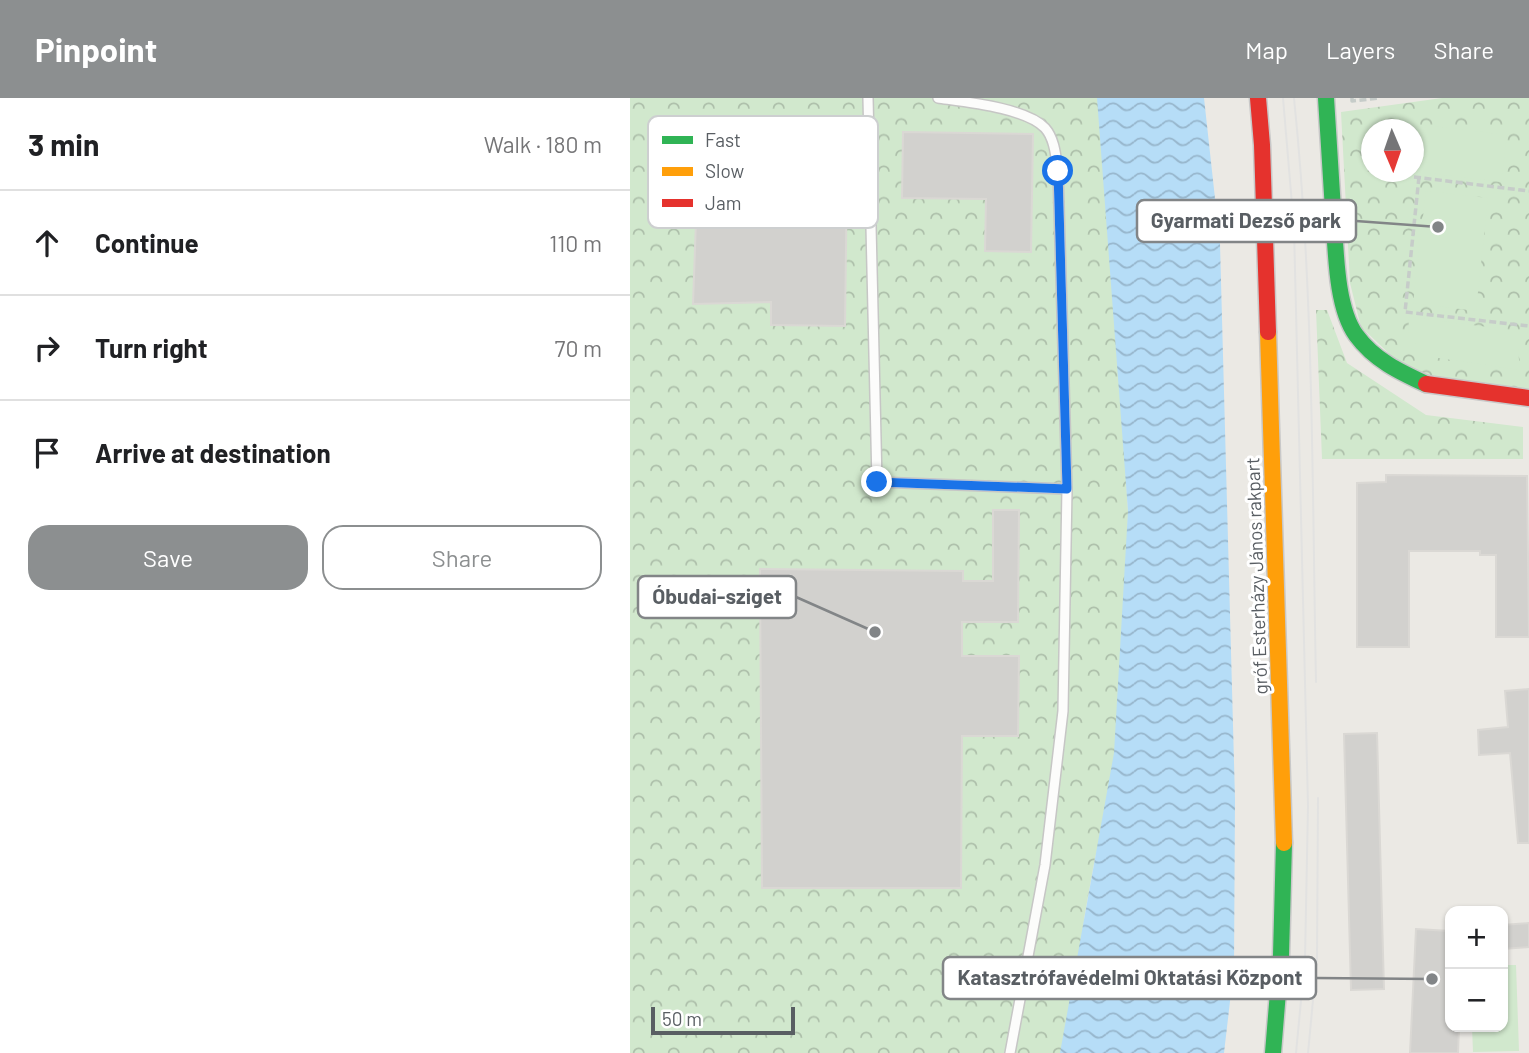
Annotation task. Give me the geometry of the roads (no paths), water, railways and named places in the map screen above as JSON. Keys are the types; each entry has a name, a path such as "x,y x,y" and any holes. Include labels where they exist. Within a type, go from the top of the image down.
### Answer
{"main road":[{"name":"gróf Esterházy János rakpart","path":"1258,98 1264,173 1284,842 1281,956 1273,1053"},
{"path":"1326,98 1338,281 1355,334 1372,353 1394,369 1431,386 1529,398"}],"lane":[{"path":"868,98 868,116"},
{"path":"941,98 1023,115 1045,129 1054,147 1058,171 1067,489 1063,711 1045,865 1010,1053"},
{"path":"871,228 877,482 1067,489"}],"water":[{"path":"1097,98 1204,98 1220,244 1235,799 1234,967 1224,1053 1060,1053 1114,753 1128,511"}],"tram line":[{"path":"1283,98 1294,228 1308,806 1305,959 1296,1053"},
{"path":"1294,98 1309,317 1316,682"},
{"path":"1308,1053 1317,958 1318,798"}],"place":[{"name":"Gyarmati Dezső park","path":"1438,227"},
{"name":"Óbudai-sziget","path":"875,632"},
{"name":"Katasztrófavédelmi Oktatási Központ","path":"1432,979"}]}
